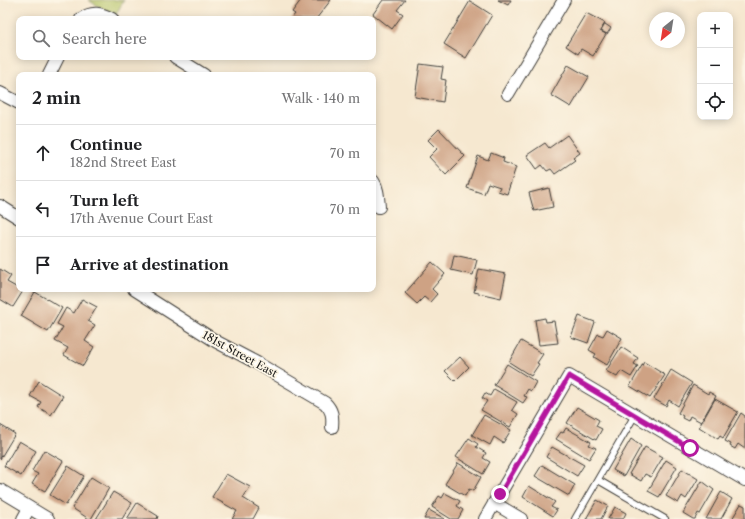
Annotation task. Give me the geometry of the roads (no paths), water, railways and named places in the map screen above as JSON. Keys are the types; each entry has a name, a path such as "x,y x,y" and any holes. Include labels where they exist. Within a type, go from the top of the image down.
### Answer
{"street":[{"path":"508,94 564,0"},
{"path":"88,16 95,13 107,16"},
{"path":"50,72 56,60"},
{"path":"180,60 199,72"},
{"path":"0,93 16,101"},
{"path":"376,188 379,207"},
{"path":"0,206 16,216"},
{"name":"181st Street East","path":"139,292 217,342 257,363 325,403 331,409 333,417 332,427"},
{"path":"485,519 569,376 745,480"},
{"path":"0,490 48,519"},
{"path":"494,503 521,519"},
{"path":"23,519 29,508"}],"lane":[{"path":"576,519 635,415"},
{"path":"598,480 665,519"}]}
